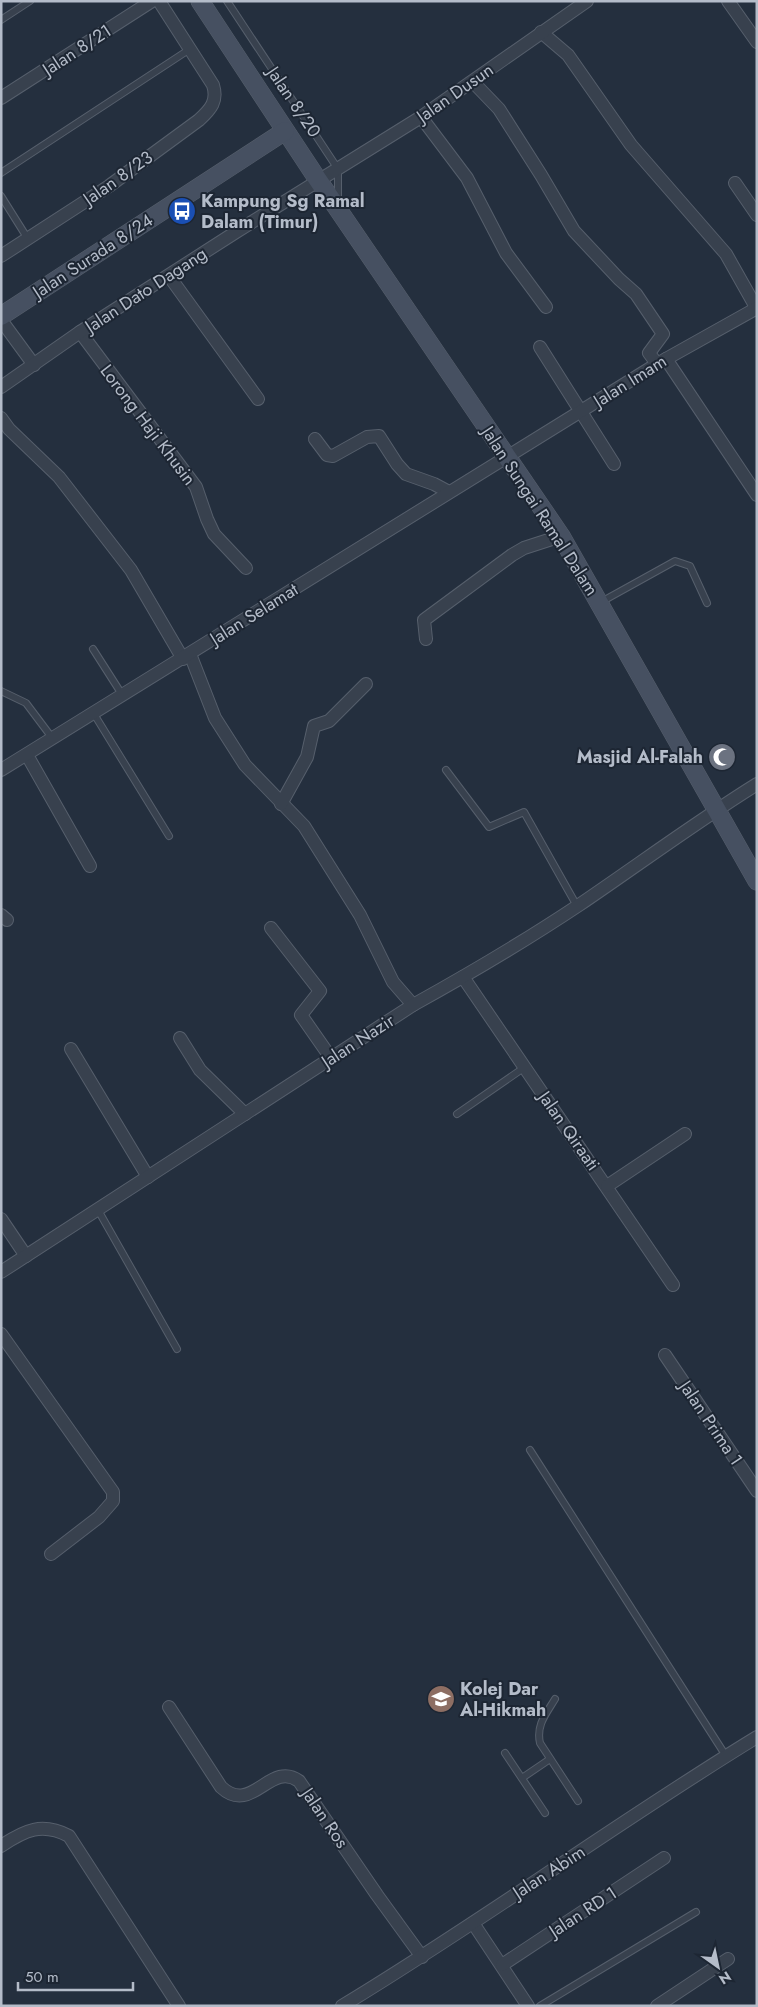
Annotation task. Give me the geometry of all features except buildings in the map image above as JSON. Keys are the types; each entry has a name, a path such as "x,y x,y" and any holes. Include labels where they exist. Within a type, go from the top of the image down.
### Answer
{"street":[{"name":"Jalan 8/21","path":"1,98 152,1"},
{"path":"159,1 190,49"},
{"name":"Jalan 8/20","path":"200,1 318,180"},
{"name":"Jalan Dusun","path":"318,180 421,117 473,82 540,32 587,1"},
{"path":"728,1 757,42"},
{"path":"540,32 568,55 631,145 726,254 757,309"},
{"name":"Jalan 8/23","path":"1,256 109,186 209,111 215,103 216,93 190,49"},
{"path":"473,82 499,109 574,231 619,279 636,294 663,334 649,353 661,361 757,494"},
{"path":"421,117 467,178 506,253 546,307"},
{"name":"Jalan Surada 8/24","path":"1,318 286,131"},
{"name":"Jalan Sungai Ramal Dalam","path":"318,180 561,536 757,881"},
{"name":"Jalan Dato Dagang","path":"1,387 80,332 318,180"},
{"path":"734,183 757,215"},
{"path":"169,276 258,399"},
{"name":"Jalan Imam","path":"506,457 661,361 757,309"},
{"path":"1,318 34,365"},
{"name":"Lorong Haji Khusin","path":"80,332 196,487 214,534 246,568"},
{"path":"540,347 614,464"},
{"path":"1,418 8,428 59,476 131,570 186,656 215,718 245,764 304,826 360,915 393,982 413,1005"},
{"path":"315,440 327,455 333,456 367,437 379,436 397,464 406,474 434,484 449,492"},
{"name":"Jalan Selamat","path":"1,770 506,457"},
{"path":"426,639 424,620 512,555 524,548 561,536"},
{"path":"281,804 306,757 314,726 329,721 366,684"},
{"path":"27,755 90,866"},
{"name":"Jalan Nazir","path":"1,1272 413,1005 463,977 577,906 715,810 757,784"},
{"path":"271,928 320,991 301,1015 331,1058"},
{"name":"Jalan Qiraati","path":"463,977 673,1285"},
{"path":"180,1038 200,1070 245,1114"},
{"path":"71,1049 148,1177"},
{"path":"607,1186 685,1134"},
{"path":"1,1219 26,1256"},
{"path":"1,1334 113,1492 112,1500 99,1517 51,1554"},
{"name":"Jalan Prima 1","path":"665,1355 757,1490"},
{"name":"Jalan Ros","path":"168,1707 221,1787 228,1793 236,1797 244,1796 286,1775 293,1776 299,1781 422,1957"},
{"name":"Jalan Abim","path":"342,2006 422,1957 757,1737"},
{"path":"1,1846 39,1827 56,1830 69,1836 180,2006"},
{"name":"Jalan RD 1","path":"502,1965 664,1858"},
{"path":"473,1922 528,2006"},
{"path":"657,2006 728,1959"}],"lane":[{"path":"1,20 30,1"},
{"name":"Jalan 8/20","path":"227,1 338,168"},
{"path":"1,173 190,49"},
{"path":"338,168 338,210"},
{"path":"1,196 28,239"},
{"path":"600,603 675,562 690,566 706,603"},
{"path":"93,649 122,696"},
{"path":"1,691 26,703 53,739"},
{"path":"94,714 169,836"},
{"path":"446,770 489,827 524,812 577,906"},
{"path":"457,1114 525,1067"},
{"path":"98,1210 177,1349"},
{"path":"530,1450 726,1756"},
{"path":"555,1699 541,1721 538,1732 540,1743 578,1801"},
{"path":"505,1753 545,1813"},
{"path":"522,1778 550,1759"},
{"path":"540,2006 696,1912"}],"place":[{"name":"Kampung Sg Ramal Dalam (Timur)","path":"182,211"},
{"name":"Masjid Al-Falah","path":"722,757"},
{"name":"Kolej Dar Al-Hikmah","path":"441,1699"}]}
